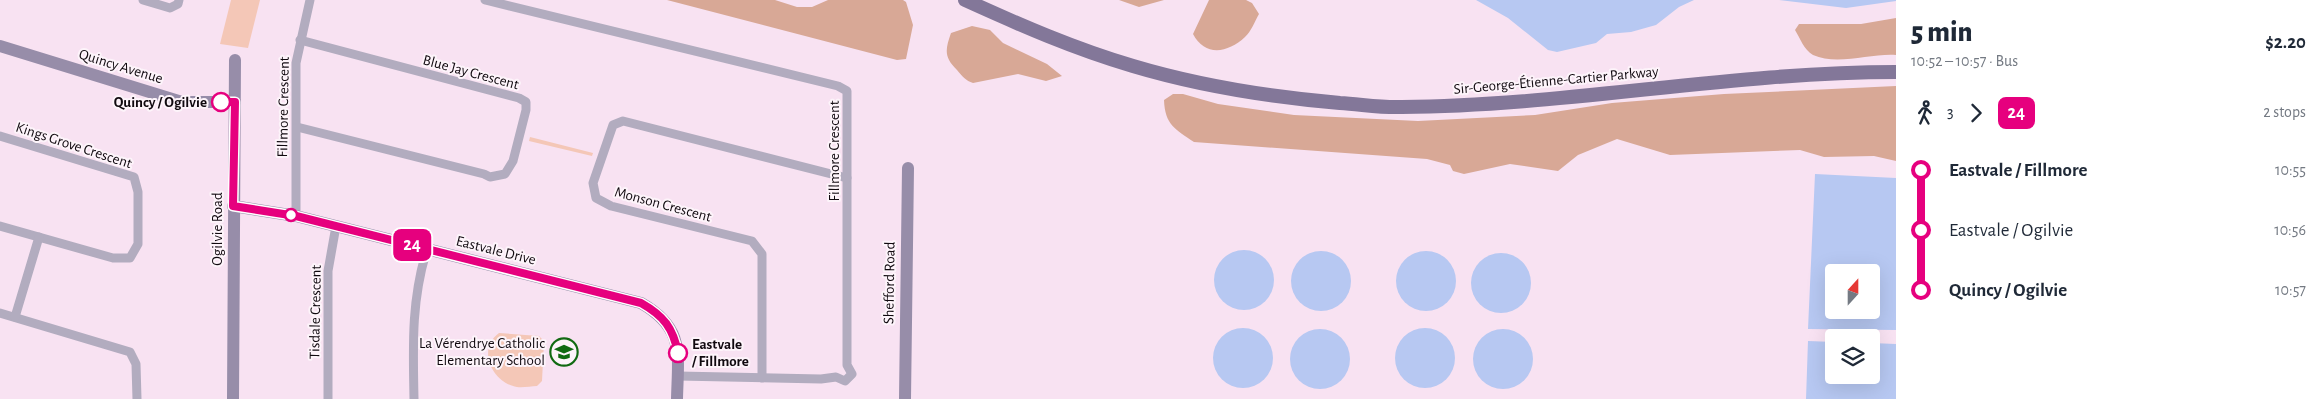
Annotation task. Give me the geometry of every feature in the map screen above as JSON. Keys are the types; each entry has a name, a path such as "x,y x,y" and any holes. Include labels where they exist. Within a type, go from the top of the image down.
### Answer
{"main road":[{"name":"Sir-George-Étienne-Cartier Parkway","path":"965,0 1060,41 1152,71 1250,92 1299,100 1388,107 1495,105 1708,82 1896,72"}],"street":[{"path":"143,0 170,8 178,4 179,0"},
{"name":"Fillmore Crescent","path":"296,216 296,62 310,0"},
{"name":"Fillmore Crescent","path":"485,0 838,86 847,91 847,365 852,374 845,381 836,377 678,376"},
{"name":"Blue Jay Crescent","path":"296,127 484,174 490,178 505,174 513,161 526,110 526,102 519,98 300,40"},
{"name":"Quincy Avenue","path":"0,46 182,102 235,102"},
{"name":"Ogilvie Road","path":"232,399 235,60"},
{"name":"Monson Crescent","path":"762,378 762,254 752,241 611,206 596,198 593,183 613,125 623,121 848,178"},
{"name":"Kings Grove Crescent","path":"0,136 134,177 138,192 138,244 130,258 113,258 0,226"},
{"name":"Shefford Road","path":"905,399 908,168"},
{"name":"Eastvale Drive","path":"233,206 296,216 641,303 656,312 672,329 678,353 677,399"},
{"name":"Tisdale Crescent","path":"328,399 328,271 336,226"},
{"path":"15,317 39,237"},
{"path":"414,399 412,323 415,296 426,249"},
{"path":"0,313 130,352 136,364 137,399"}],"shaded area":[{"path":"231,0 260,0 248,48 220,44"},
{"path":"667,0 775,0 797,7 812,7 828,0 903,0 906,2 913,25 906,59 897,60"},
{"path":"1119,0 1164,0 1139,7"},
{"path":"1209,0 1246,0 1252,3 1259,14 1245,37 1231,47 1217,50 1210,49 1198,41 1193,34"},
{"path":"1896,18 1896,55 1843,59 1822,58 1813,55 1807,50 1795,30 1799,24 1861,24"},
{"path":"972,26 990,30 1003,43 1047,64 1062,76 1046,81 1018,74 973,83 968,81 950,61 947,49 951,33"},
{"path":"1896,86 1896,161 1874,156 1824,157 1800,150 1670,155 1617,139 1578,155 1558,171 1510,164 1464,174 1453,171 1450,165 1427,159 1194,142 1172,126 1166,115 1164,100 1173,94 1183,94 1218,104 1294,115 1418,121 1535,115 1612,103 1724,94"},
{"path":"530,137 593,153 592,156 529,141"},
{"path":"499,333 539,336 544,341 542,381 537,386 517,387 508,384 495,373 488,357 492,340"}],"water":[{"path":"1476,0 1694,0 1679,7 1656,25 1631,32 1607,34 1596,43 1557,52 1548,50 1508,18"},
{"path":"1779,0 1896,0 1896,1 1846,8"},
{"path":"1815,174 1896,178 1896,330 1808,329"},
{"path":"1238,250 1250,250 1261,255 1269,263 1274,274 1272,292 1261,305 1250,310 1238,310 1227,305 1219,297 1214,286 1214,274 1219,263 1227,255"},
{"path":"1315,251 1327,251 1338,256 1346,264 1351,275 1349,293 1338,306 1327,311 1315,311 1304,306 1296,298 1291,287 1291,275 1296,264 1304,256"},
{"path":"1420,251 1432,251 1443,256 1451,264 1456,275 1454,293 1443,306 1432,311 1420,311 1409,306 1401,298 1396,287 1396,275 1401,264 1409,256"},
{"path":"1495,253 1507,253 1518,258 1526,266 1531,277 1529,295 1518,308 1507,313 1495,313 1484,308 1476,300 1471,289 1471,277 1476,266 1484,258"},
{"path":"1237,328 1249,328 1260,333 1268,341 1273,352 1271,370 1260,383 1249,388 1237,388 1226,383 1218,375 1213,364 1213,352 1218,341 1226,333"},
{"path":"1419,328 1431,328 1442,333 1450,341 1455,352 1453,370 1442,383 1431,388 1419,388 1408,383 1400,375 1395,364 1395,352 1400,341 1408,333"},
{"path":"1314,329 1326,329 1337,334 1345,342 1350,353 1348,371 1337,384 1326,389 1314,389 1303,384 1295,376 1290,365 1290,353 1295,342 1303,334"},
{"path":"1497,329 1509,329 1520,334 1528,342 1533,353 1531,371 1520,384 1509,389 1497,389 1486,384 1478,376 1473,365 1473,353 1478,342 1486,334"},
{"path":"1808,341 1825,342 1825,384 1880,384 1880,343 1896,344 1896,399 1806,399"}],"bus line":[{"name":"24","path":"221,102 235,102 233,206 272,210 641,303 656,312 667,322 675,337 678,353"}],"place":[{"name":"Quincy / Ogilvie","path":"221,102"},
{"name":"La Vérendrye Catholic Elementary School","path":"564,352"},
{"name":"Eastvale / Fillmore","path":"678,353"}]}
